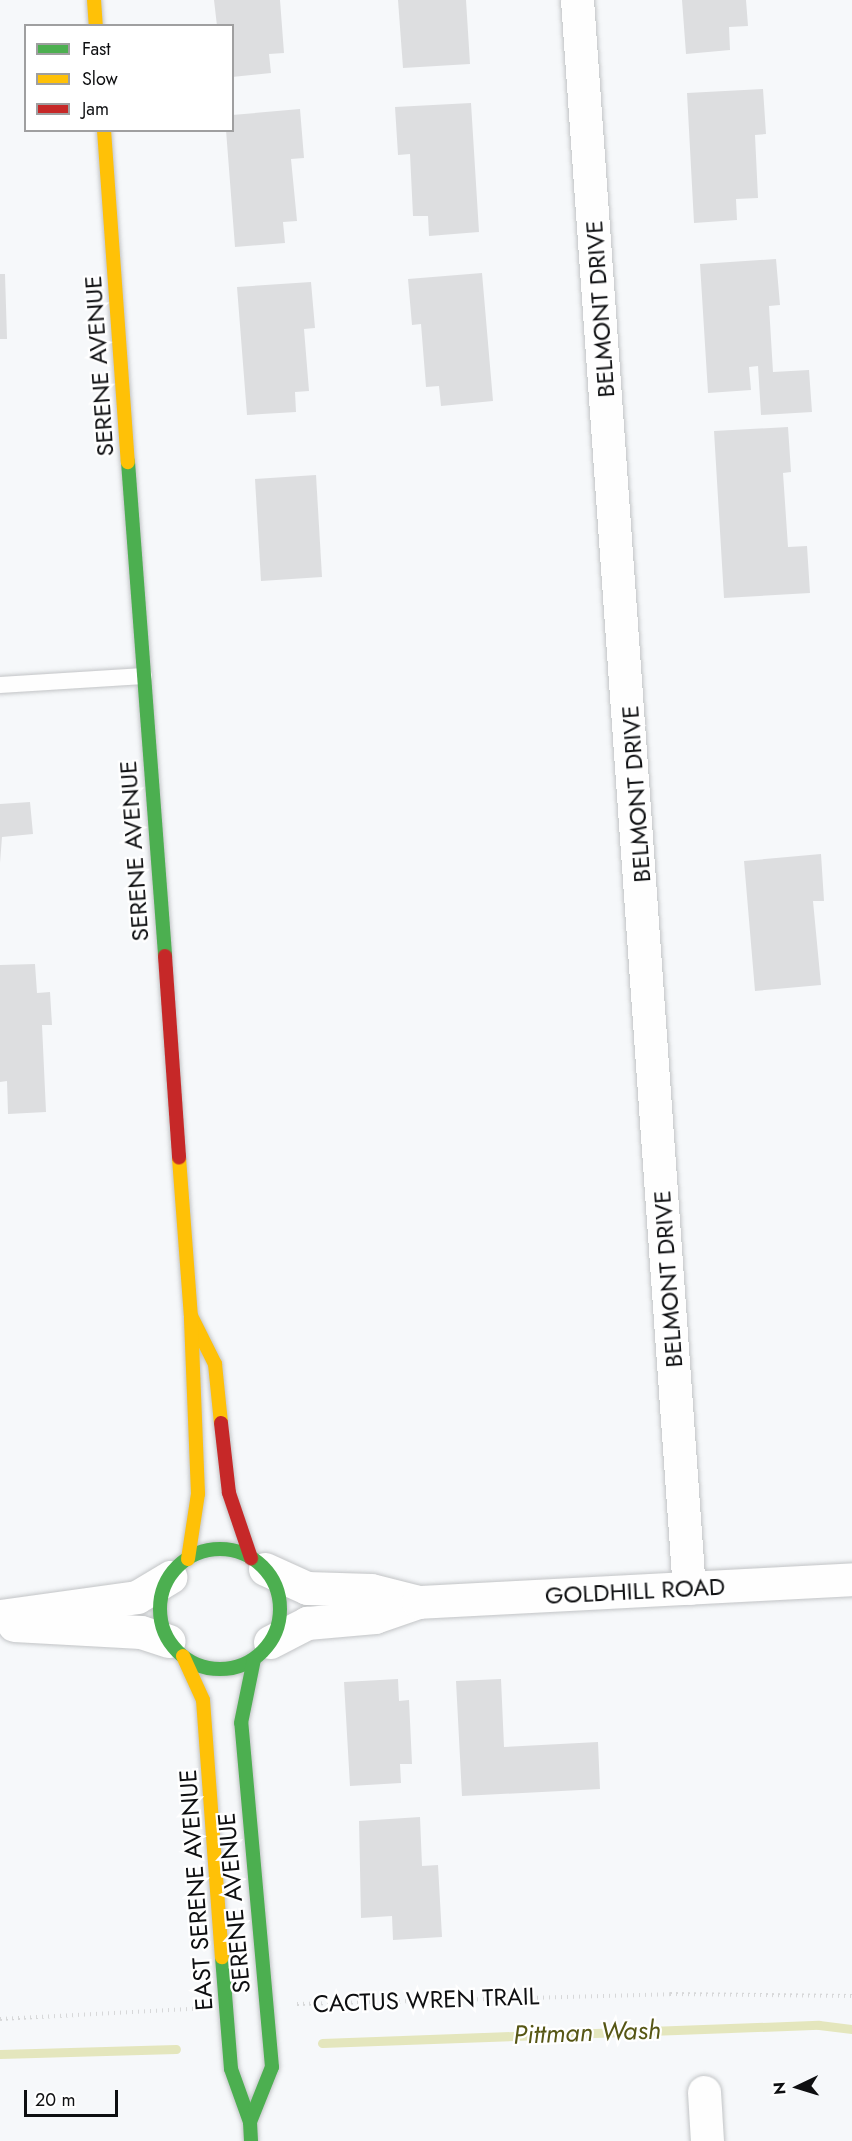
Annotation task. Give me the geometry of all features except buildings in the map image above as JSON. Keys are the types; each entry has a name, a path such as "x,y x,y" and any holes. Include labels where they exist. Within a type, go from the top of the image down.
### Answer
{"street":[{"path":"94,0 96,24"},
{"name":"BELMONT DRIVE","path":"577,0 689,1588"},
{"name":"SERENE AVENUE","path":"104,132 191,1316 216,1364 229,1493 258,1564"},
{"path":"176,1648 160,1610 179,1568 198,1494 188,1366 191,1316"},
{"path":"0,1616 137,1597 179,1568 214,1550 258,1564 279,1599 262,1650 222,1669 141,1632 0,1622"},
{"name":"GOLDHILL ROAD","path":"258,1564 307,1588 371,1590 418,1602"},
{"name":"GOLDHILL ROAD","path":"262,1650 307,1623 375,1617 418,1602 852,1579"},
{"name":"EAST SERENE AVENUE","path":"176,1648 203,1700 207,1727 231,2068 250,2122"},
{"name":"SERENE AVENUE","path":"251,2141 250,2122 272,2067 241,1723 262,1650"},
{"path":"704,2092 707,2141"}],"lane":[{"path":"0,685 144,676"}],"path":[{"name":"CACTUS WREN TRAIL","path":"266,2006 480,1997 852,1996"},
{"path":"0,2019 226,2008"}],"waterway":[{"name":"Pittman Wash","path":"322,2043 819,2025 852,2029"},
{"name":"Pittman Wash","path":"0,2054 176,2049"}],"traffic: fast":[{"path":"128,462 165,956"},
{"path":"220,1549 243,1554 262,1567 275,1586 280,1609 275,1632 262,1651 243,1664 220,1669 197,1664 178,1651 165,1632 160,1609 165,1586 178,1567 197,1554 220,1549"},
{"path":"251,2141 250,2122 272,2067 241,1723 254,1659"},
{"path":"222,1957 231,2069 250,2122"}],"traffic: slow":[{"path":"94,0 96,24"},
{"path":"104,132 128,462"},
{"path":"179,1158 191,1316 215,1364 221,1423"},
{"path":"188,1559 198,1494 191,1318"},
{"path":"183,1656 203,1700 222,1957"}],"traffic: jam":[{"path":"165,956 179,1158"},
{"path":"221,1423 229,1493 251,1558"}]}
